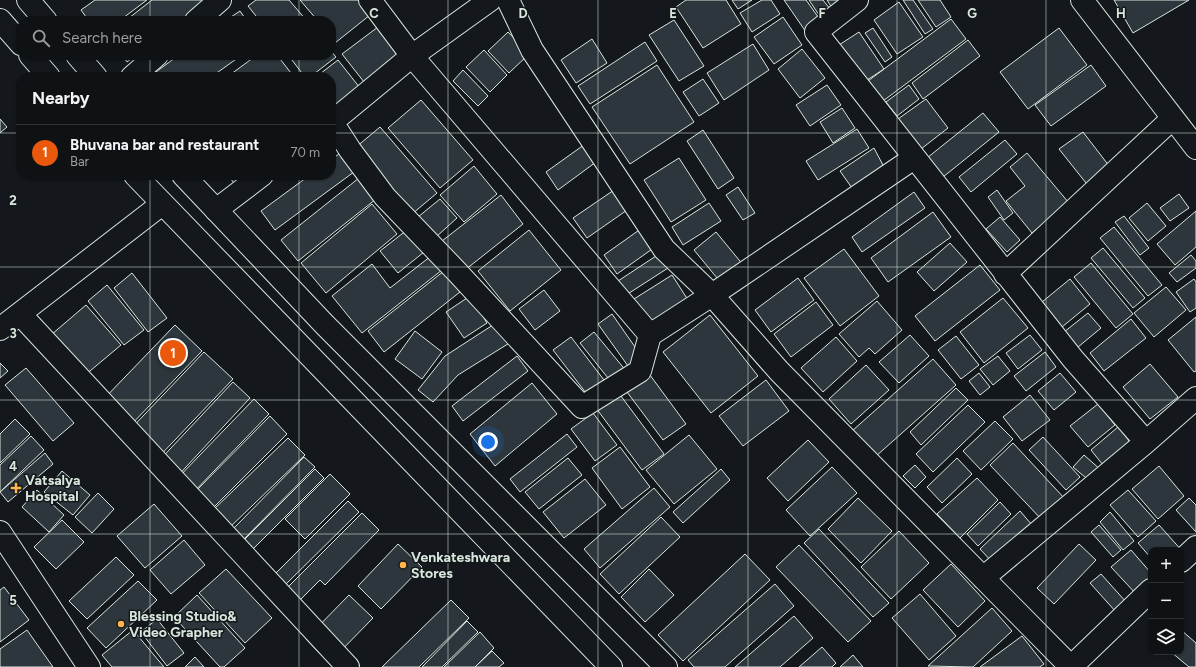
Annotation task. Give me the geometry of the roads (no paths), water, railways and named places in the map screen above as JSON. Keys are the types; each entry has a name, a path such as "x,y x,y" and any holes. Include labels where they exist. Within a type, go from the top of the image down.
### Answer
{"main road":[{"path":"28,0 42,16"},
{"path":"202,16 220,0"},
{"path":"370,0 412,56 650,334"},
{"path":"336,119 412,56 490,0"},
{"path":"508,0 532,50 664,248 712,295 779,371 1071,667 1148,593"},
{"path":"857,0 816,32 1073,359 1146,442"},
{"path":"1082,0 1196,148"},
{"path":"0,20 16,38"},
{"path":"35,60 45,72"},
{"path":"81,60 92,72"},
{"path":"138,72 151,60"},
{"path":"1005,274 1173,118"},
{"path":"336,128 350,150 385,197 458,273 582,407 640,371 650,334 712,295 914,158"},
{"path":"140,180 610,667"},
{"path":"188,180 325,325 666,667"},
{"path":"216,210 255,180"},
{"path":"0,329 162,204"},
{"path":"20,314 348,667"},
{"path":"983,578 1146,442 1196,398"},
{"path":"0,532 89,667"},
{"path":"1184,558 1196,547"}],"place":[{"name":"Bhuvana bar and restaurant","path":"173,353"},
{"name":"Vatsalya Hospital","path":"16,488"},
{"name":"Venkateshwara Stores","path":"403,565"},
{"name":"Blessing Studio& Video Grapher","path":"121,624"}]}
